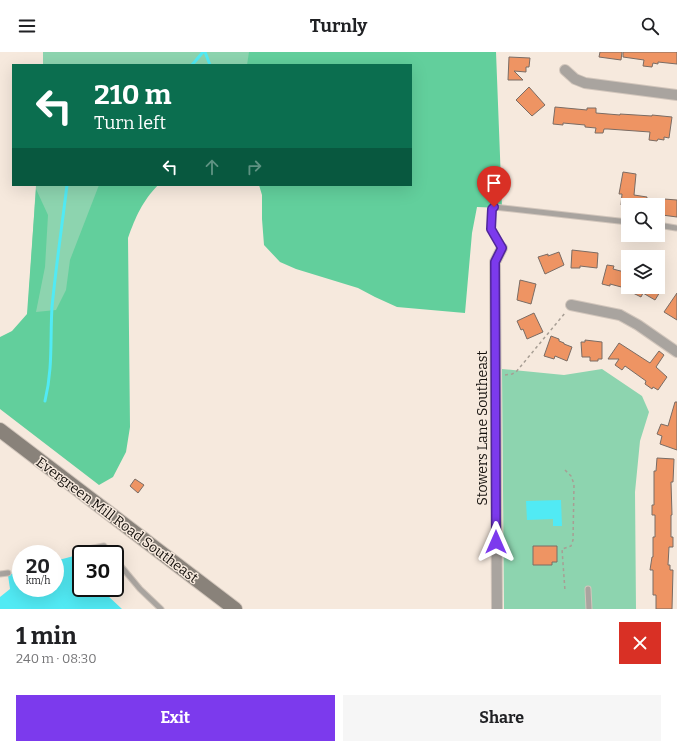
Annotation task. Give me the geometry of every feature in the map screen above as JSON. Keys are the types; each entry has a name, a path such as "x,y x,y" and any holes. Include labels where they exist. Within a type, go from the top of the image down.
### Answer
{"main road":[{"name":"Evergreen Mill Road Southeast","path":"0,430 235,609"}],"street":[{"path":"565,70 575,79 585,83 677,95"},
{"name":"Stowers Lane Southeast","path":"497,609 495,262 502,248"},
{"path":"572,305 620,315 638,325 677,352"}],"lane":[{"path":"502,248 491,229 492,209 494,207 621,221"},
{"path":"665,226 676,228"},
{"path":"124,570 140,589 161,609"},
{"path":"0,574 8,573"},
{"path":"588,589 589,609"}],"path":[{"path":"496,375 512,374 516,372 572,305"},
{"path":"565,470 571,476 574,484 573,540 571,546 562,549 565,591"}],"green space":[{"path":"43,52 448,52 412,65 43,64"},
{"path":"249,52 496,52 502,208 477,207 472,233 465,313 397,307 358,288 296,269 280,262 264,245 262,195 259,186 412,186 412,64 247,64"},
{"path":"36,186 139,186 68,324 27,324"},
{"path":"99,186 157,186 140,210 128,238 130,427 126,452 113,477 99,485 0,409 0,337 12,331 27,314 36,189 48,215 45,267 36,312 56,310 66,290 70,260"},
{"path":"502,369 564,375 602,369 642,396 649,412 640,441 635,492 636,609 504,609"}],"water":[{"path":"561,500 562,526 553,526 553,519 527,520 526,501"},
{"path":"72,556 72,597 109,597 122,609 0,609 0,597 10,589 8,575 12,574 12,597 64,597 64,559"}],"building":[{"path":"600,52 622,52 621,60 599,57"},
{"path":"623,52 677,52 677,64 658,62 658,64 653,63 652,67 643,66 644,60 623,57"},
{"path":"509,57 530,58 529,67 526,67 526,72 514,71 523,80 508,80"},
{"path":"529,87 545,105 532,116 516,100"},
{"path":"555,107 587,110 587,108 596,108 596,113 672,117 669,138 664,137 664,140 658,139 657,141 649,140 650,132 604,129 603,133 595,133 596,128 585,127 585,125 563,123 563,125 553,124"},
{"path":"623,172 636,174 634,195 647,198 622,198 622,194 619,194"},
{"path":"665,199 677,200 677,217 665,215"},
{"path":"572,250 598,253 597,268 580,266 580,268 571,268"},
{"path":"559,252 564,265 545,274 538,257 548,254 548,256"},
{"path":"607,265 614,266 613,269 621,271 621,287 610,284 610,286 602,284"},
{"path":"520,280 536,284 531,304 517,300"},
{"path":"677,293 677,320 664,312"},
{"path":"635,294 642,294 641,297"},
{"path":"645,294 659,294 655,300"},
{"path":"534,313 543,332 527,339 523,329 521,330 517,321"},
{"path":"551,336 572,347 567,361 555,356 554,359 544,356"},
{"path":"585,340 602,342 602,359 598,359 598,361 590,361 590,357 582,357 581,342 585,342"},
{"path":"619,343 650,363 659,351 664,355 656,367 667,377 658,390 653,387 652,389 645,384 646,381 625,366 622,370 615,365 619,359 608,359"},
{"path":"675,402 677,402 677,450 660,444 662,436 657,434 661,424 668,426"},
{"path":"657,458 674,459 673,482 671,482 671,537 673,537 673,547 669,547 668,565 670,565 670,570 673,570 672,609 656,609 656,595 653,595 653,570 650,570 653,557 653,537 655,537 655,515 652,515 652,505 654,505 654,471 656,471"},
{"path":"135,479 144,485 138,493 130,486"},
{"path":"533,546 557,546 557,562 552,562 552,565 533,565"}],"waterway":[{"path":"193,64 203,52"},
{"path":"205,52 210,64"},
{"path":"45,401 48,389 50,365 52,307 67,186"}],"route":[{"path":"494,207 492,209 491,229 502,248 495,262 496,542"}]}
